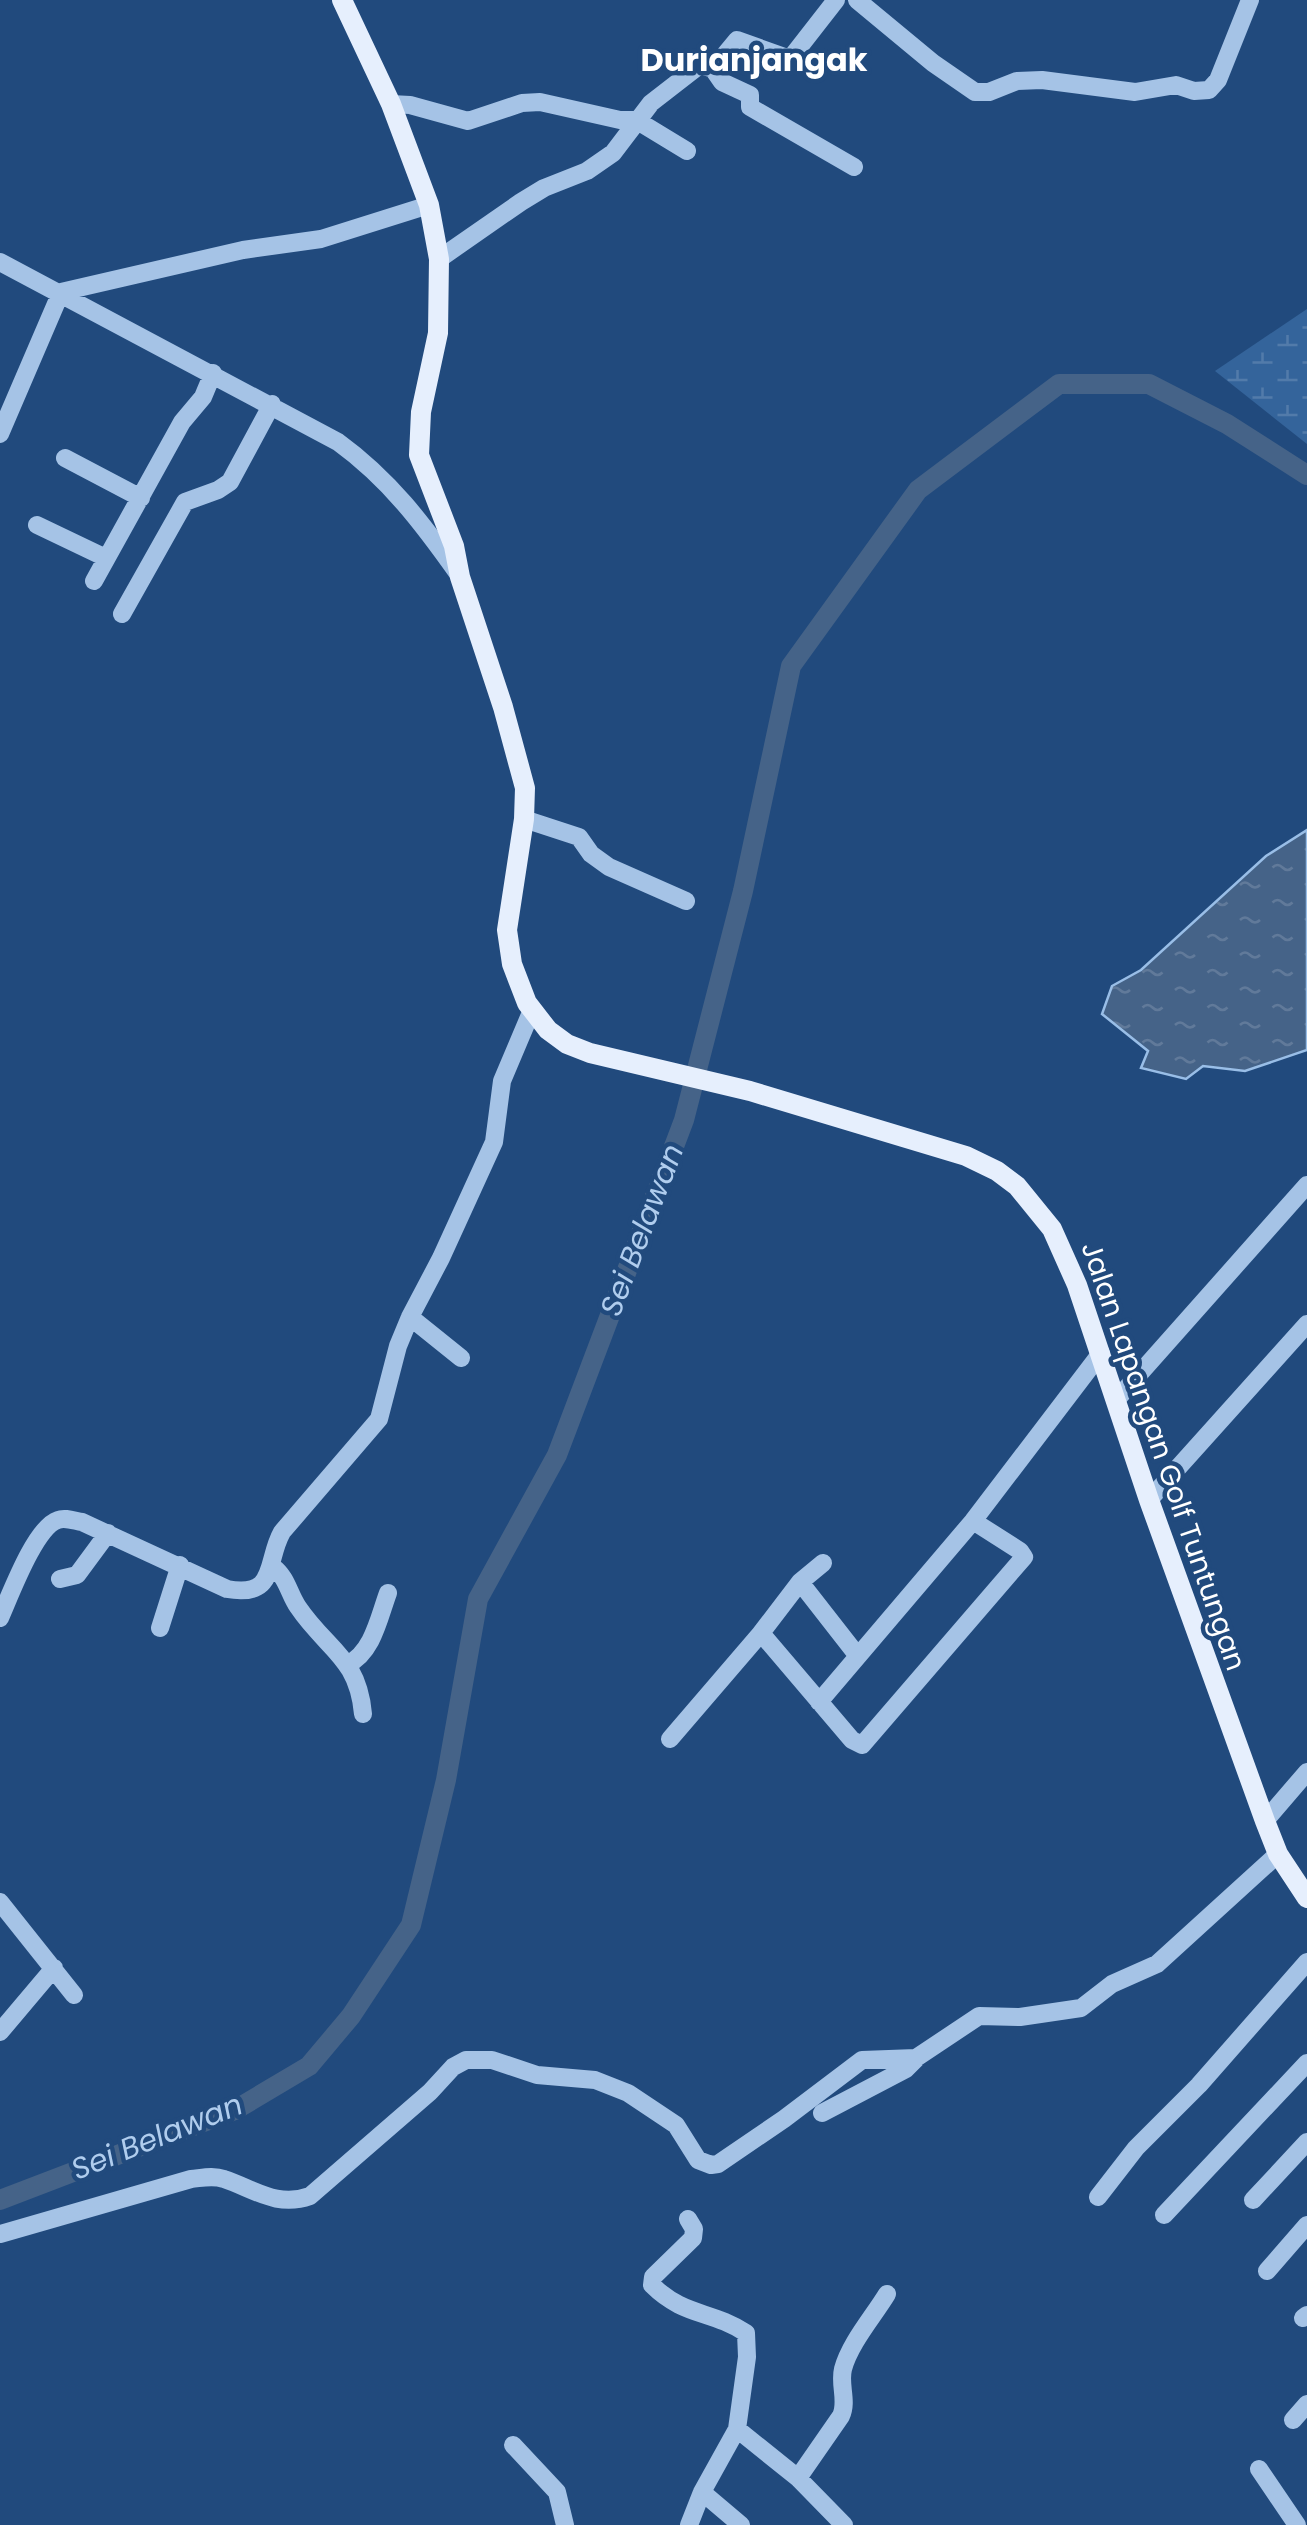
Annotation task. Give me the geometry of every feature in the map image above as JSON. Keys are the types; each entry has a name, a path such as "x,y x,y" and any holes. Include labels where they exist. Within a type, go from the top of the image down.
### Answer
{"main road":[{"path":"342,0 391,104 429,205 439,260 438,333 421,412 419,455 454,546 460,577"},
{"name":"Jalan Lapangan Golf Tuntungan","path":"460,577 522,774 524,819 507,930 512,964 532,1010 566,1044 750,1091 966,1156 1017,1186 1045,1218 1059,1241 1101,1353 1149,1500 1265,1821 1278,1854 1307,1898"}],"street":[{"path":"714,70 737,40 790,59 836,0"},
{"path":"858,0 874,17 975,92 1042,80 1135,92 1176,86 1209,90 1218,80 1250,0"},
{"path":"439,260 544,188 586,171 614,154 636,120 674,81 695,67 704,65 714,70 722,82 750,95 750,107 854,167"},
{"path":"391,104 410,105 468,121 522,103 540,102 636,120 688,151"},
{"path":"0,434 61,292 243,250 320,239 429,205"},
{"name":"Jalan Lapangan Golf Tuntungan","path":"0,262 338,442 366,462 413,510 460,577"},
{"path":"94,581 213,373"},
{"path":"122,614 185,502 230,482 272,404"},
{"path":"65,458 141,498"},
{"path":"37,524 106,558"},
{"path":"524,819 579,837 591,854 609,867 686,901"},
{"path":"0,1618 28,1556 54,1522 62,1518 82,1522 227,1589 240,1592 261,1585 273,1567 276,1542 282,1532 376,1426 410,1316 494,1142 502,1081 532,1010"},
{"path":"1117,1400 1307,1185"},
{"path":"410,1316 461,1358"},
{"path":"1149,1500 1307,1324"},
{"path":"819,1702 973,1522 1101,1353"},
{"path":"761,1633 819,1702 862,1745 1024,1557 1020,1550 973,1522"},
{"path":"60,1579 76,1575 108,1534"},
{"path":"670,1739 800,1582 824,1562"},
{"path":"160,1628 180,1566"},
{"path":"273,1567 282,1574 298,1607 348,1664 358,1681 363,1714"},
{"path":"800,1582 857,1654"},
{"path":"348,1664 367,1647 388,1593"},
{"path":"1265,1821 1307,1772"},
{"path":"822,2113 906,2069 978,2016 1020,2017 1082,2008 1112,1984 1158,1964 1278,1854"},
{"path":"0,1902 74,1995"},
{"path":"1098,2196 1136,2148 1198,2086 1307,1962"},
{"path":"0,2032 54,1968"},
{"path":"0,2234 191,2178 224,2179 276,2199 310,2196 417,2104 453,2067 466,2060 492,2060 537,2075 595,2080 628,2093 676,2126 698,2160 711,2165 784,2119 862,2060 916,2058"},
{"path":"1164,2215 1307,2064"},
{"path":"1253,2200 1307,2142"},
{"path":"688,2218 694,2229 693,2238 652,2277 652,2285 672,2305 718,2318 746,2333 747,2358 737,2428 689,2525"},
{"path":"1267,2271 1307,2224"},
{"path":"798,2478 841,2416 847,2358 887,2294"},
{"path":"1293,2420 1307,2404"},
{"path":"737,2428 798,2478 844,2525"},
{"path":"512,2445 557,2492 565,2525"},
{"path":"1259,2469 1297,2525"},
{"path":"702,2492 740,2525"}],"green space":[{"path":"1307,309 1307,444 1215,371"}],"water":[{"path":"1307,830 1307,1050 1245,1071 1203,1066 1186,1079 1141,1068 1148,1051 1102,1014 1112,986 1141,970 1266,856"}],"waterway":[{"name":"Sei Belawan","path":"0,2200 235,2110 309,2066 351,2016 411,1925 446,1780 478,1599 557,1455 684,1120 743,891 791,666 918,490 1059,384 1149,384 1227,424 1307,475"}],"district":[{"name":"Durianjangak","path":"754,60"}]}
